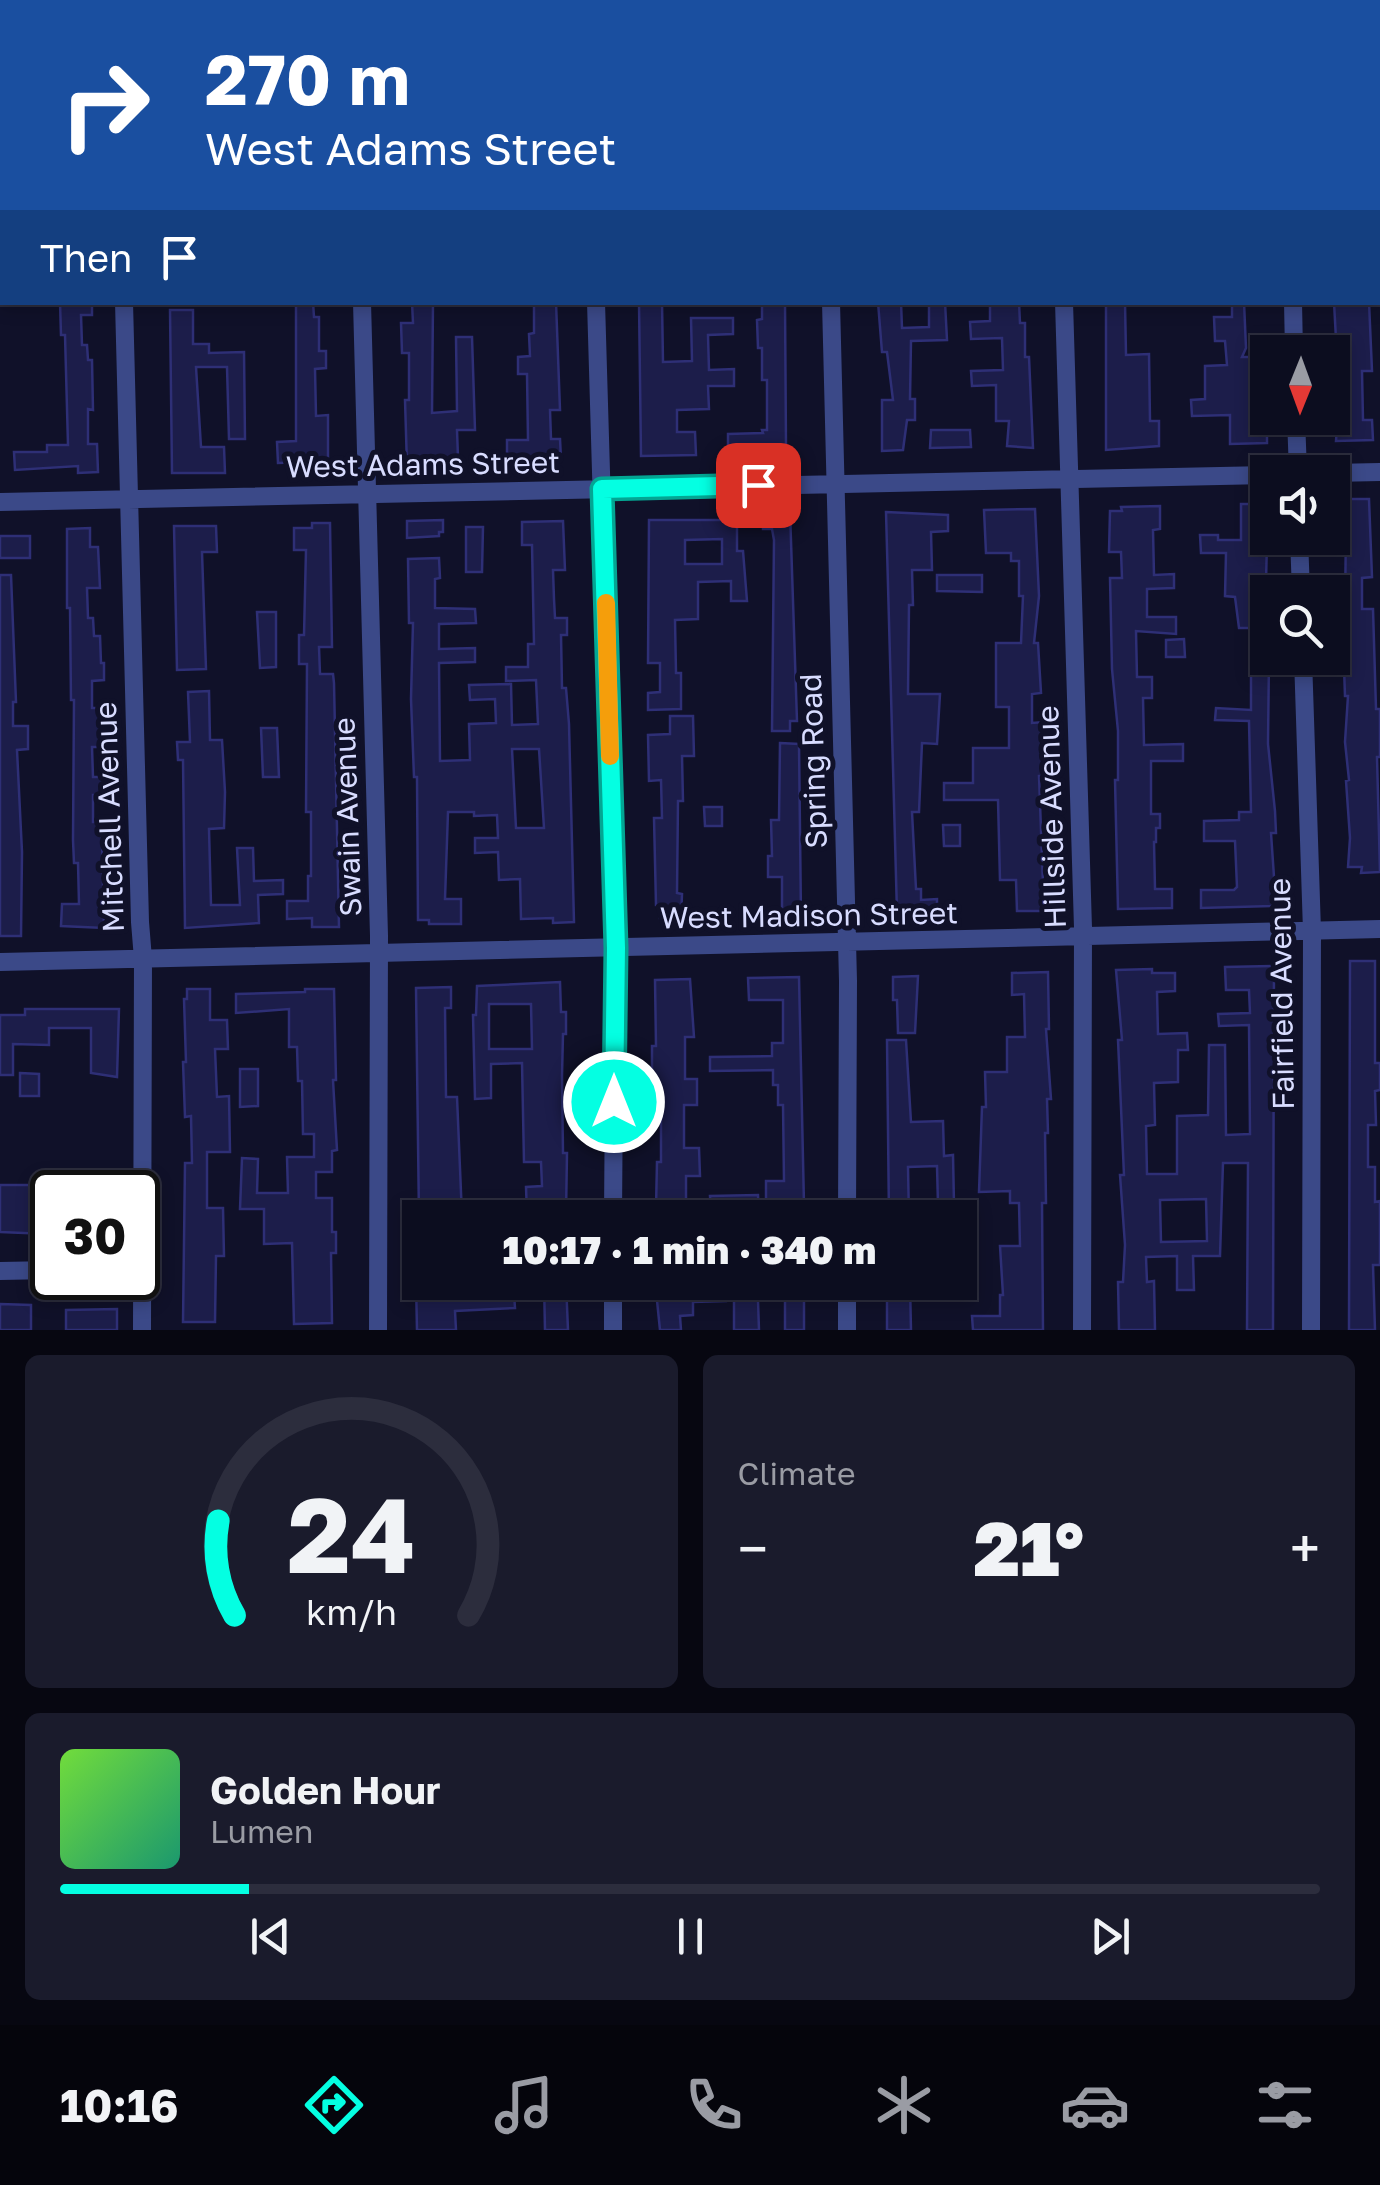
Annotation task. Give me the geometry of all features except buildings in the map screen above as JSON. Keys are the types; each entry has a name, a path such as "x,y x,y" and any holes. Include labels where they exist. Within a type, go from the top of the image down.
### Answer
{"street":[{"name":"Mitchell Avenue","path":"124,305 144,959 141,1170"},
{"name":"Swain Avenue","path":"362,305 379,953 378,1330"},
{"path":"596,305 616,948 614,1200"},
{"name":"Spring Road","path":"831,305 846,942 847,1200"},
{"name":"Hillside Avenue","path":"1064,305 1083,936 1082,1330"},
{"path":"1293,305 1294,335"},
{"path":"1350,473 1380,472"},
{"name":"West Adams Street","path":"0,502 1250,475"},
{"name":"Fairfield Avenue","path":"1303,675 1312,931 1311,1330"},
{"name":"West Madison Street","path":"0,962 1380,929"},
{"path":"0,1271 30,1270"},
{"name":"Mitchell Avenue","path":"141,1300 142,1330"},
{"path":"613,1300 613,1330"},
{"path":"847,1300 847,1330"}],"slow traffic":[{"path":"606,603 610,756"}],"route":[{"path":"614,1102 616,948 602,489 758,485"}]}
